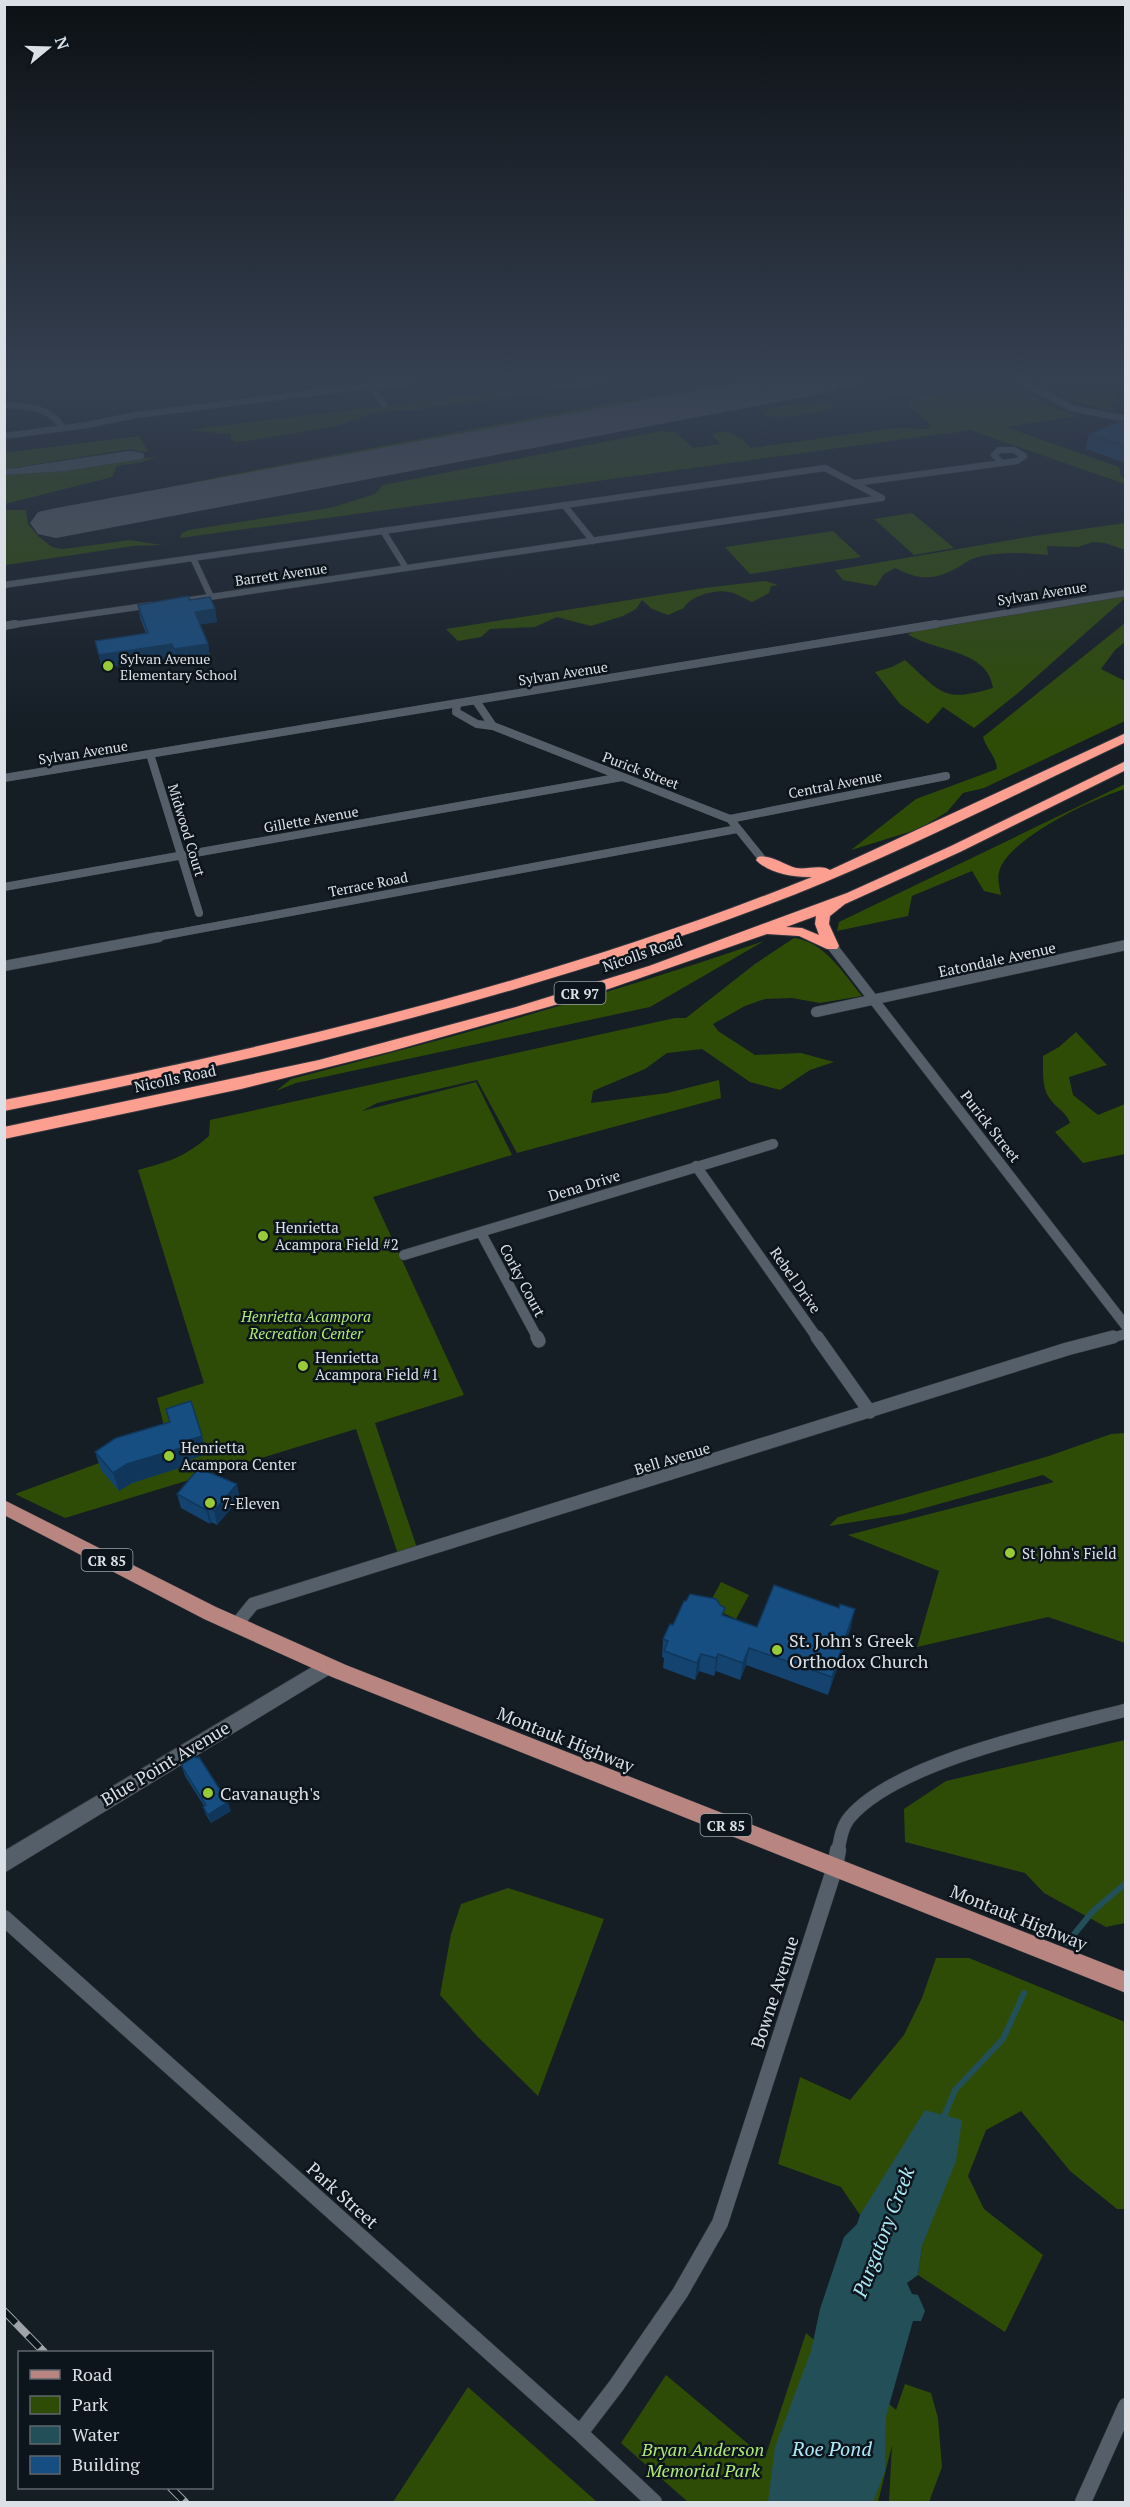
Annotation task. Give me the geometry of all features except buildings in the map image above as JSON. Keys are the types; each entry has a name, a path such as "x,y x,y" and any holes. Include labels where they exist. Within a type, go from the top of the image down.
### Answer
{"highway":[{"name":"Nicolls Road","path":"4,1106 254,1053 468,998 592,961 789,891 872,857 1125,737"},
{"name":"Nicolls Road","path":"4,1133 315,1066 564,998 722,944 851,896 928,863 1125,765"},
{"path":"763,860 785,870 806,874 823,872 851,860 872,857"},
{"path":"724,914 727,909 761,896 769,880 763,860"},
{"path":"832,946 822,924 823,915 851,896"},
{"path":"722,944 774,930 790,930 802,932 832,946"}],"main road":[{"name":"Montauk Highway","path":"4,1507 236,1625 327,1666 1125,1983"}],"street":[{"path":"4,585 619,498"},
{"name":"Barrett Avenue","path":"4,626 882,498"},
{"path":"564,506 593,541"},
{"path":"383,531 406,568"},
{"path":"193,558 211,597"},
{"name":"Sylvan Avenue","path":"4,778 1125,593"},
{"path":"476,701 493,726"},
{"name":"Purick Street","path":"457,704 456,712 477,723 493,726 730,819"},
{"name":"Midwood Court","path":"150,754 179,856 199,913"},
{"name":"Central Avenue","path":"730,819 946,776"},
{"name":"Gillette Avenue","path":"4,887 621,777"},
{"path":"730,819 763,860"},
{"name":"Terrace Road","path":"4,966 737,829"},
{"name":"Eatondale Avenue","path":"816,1012 1125,945"},
{"name":"Purick Street","path":"832,946 1125,1326"},
{"name":"Dena Drive","path":"404,1255 773,1144"},
{"name":"Rebel Drive","path":"696,1166 870,1412"},
{"name":"Corky Court","path":"481,1233 538,1341"},
{"name":"Bell Avenue","path":"236,1625 254,1604 1067,1349 1125,1334"},
{"name":"Blue Point Avenue","path":"6,1859 327,1666"},
{"name":"Bowne Avenue","path":"580,2433 616,2386 680,2293 720,2223 835,1868 840,1839 849,1818 863,1802 885,1787 976,1751 1125,1710"},
{"name":"Park Street","path":"4,1918 580,2433 654,2502"},
{"path":"1083,2502 1125,2406"}],"green space":[{"path":"5,498 29,498 5,504"},
{"path":"120,498 254,498 53,536 39,515"},
{"path":"362,498 473,498 180,538 182,533 189,530 330,508"},
{"path":"4,510 26,510 28,524 52,547 63,549 130,540 162,545 133,546 6,565"},
{"path":"912,513 954,548 914,555 874,519"},
{"path":"1125,523 1125,550 1105,543 1093,542 1078,547 1047,546 1048,555 1013,553 987,555 974,558 953,570 931,577 917,576 895,568 884,574 876,586 843,580 835,570 1034,536"},
{"path":"833,531 861,557 750,574 725,547"},
{"path":"765,581 778,585 771,586 769,593 752,602 724,591 711,593 697,597 684,608 668,615 652,609 642,600 636,609 623,616 591,626 557,617 535,627 490,629 481,637 458,641 446,629 704,588"},
{"path":"1125,595 1125,598 1018,693 974,728 943,707 928,724 900,704 875,672 905,660 944,692 963,695 993,688 989,675 971,659 908,634 920,629"},
{"path":"1125,623 1125,642 1115,650 1101,669 1125,681 1125,721 984,788 963,793 947,812 919,829 851,850 916,799 997,769 983,737"},
{"path":"1125,784 1125,789 1093,801 1053,822 1018,846 1005,859 999,872 1001,895 984,891 972,871 912,896 908,916 837,931 839,922"},
{"name":"Henrietta Acampora Recreation Center","path":"794,938 805,941 824,952 862,996 820,1003 792,998 765,999 745,1006 713,1024 718,1031 755,1055 801,1053 834,1062 810,1070 780,1090 750,1082 702,1049 667,1053 645,1069 593,1091 591,1103 667,1093 719,1080 721,1098 517,1153 477,1080 377,1103 362,1111 476,1082 512,1155 373,1197 464,1395 375,1423 417,1548 398,1554 356,1429 65,1518 15,1494 167,1438 157,1398 204,1383 138,1170 167,1161 192,1149 209,1136 210,1120 675,1018 686,1018 755,964"},
{"path":"764,941 650,1007 296,1083 276,1091 291,1079 529,1015 647,980"},
{"path":"1076,1032 1107,1065 1069,1077 1073,1095 1098,1115 1125,1104 1125,1154 1083,1163 1055,1132 1070,1123 1046,1092 1043,1056 1059,1047"},
{"name":"St John's Field","path":"1125,1433 1125,1643 1048,1617 917,1647 939,1571 848,1535 1054,1482 1043,1475 903,1514 829,1526 838,1517 1049,1456 1111,1434"},
{"path":"721,1582 749,1595 736,1619 708,1606"},
{"path":"1125,1740 1125,1923 1106,1927 1044,1893 1025,1873 905,1842 904,1809 946,1781"},
{"path":"508,1888 604,1919 538,2096 476,2035 440,1995 451,1934 461,1904"},
{"path":"936,1958 969,1958 1125,2022 1125,2209 1117,2209 1070,2171 1021,2111 986,2130 968,2176 984,2209 1043,2255 1005,2332 918,2275 922,2246 935,2210 873,2198 860,2215 841,2187 778,2164 800,2077 850,2100 904,2035 922,1998"},
{"name":"Bryan Anderson Memorial Park","path":"806,2333 896,2410 905,2384 931,2393 938,2418 942,2467 929,2502 889,2502 892,2445 878,2502 688,2502 621,2443 666,2375 765,2458"},
{"path":"468,2387 597,2502 393,2502"}],"water":[{"name":"Roe Pond","path":"925,2110 962,2120 956,2161 922,2246 918,2275 907,2283 912,2294 918,2295 925,2311 921,2321 913,2321 886,2416 885,2471 873,2502 768,2502 775,2447 811,2351 820,2309 844,2237 857,2224 860,2215"}],"waterway":[{"name":"Purgatory Creek","path":"1067,1943 1093,1911 1126,1883"},
{"name":"Purgatory Creek","path":"943,2119 955,2090 1003,2039 1024,1993"}],"runway":[{"path":"56,523 190,498"}],"railway":[{"path":"4,2311 43,2351"},
{"path":"172,2489 185,2502"}],"place":[{"name":"Sylvan Avenue Elementary School","path":"108,666"},
{"name":"Henrietta Acampora Field #2","path":"263,1236"},
{"name":"Henrietta Acampora Field #1","path":"303,1366"},
{"name":"Henrietta Acampora Center","path":"169,1456"},
{"name":"7-Eleven","path":"210,1503"},
{"name":"St John's Field","path":"1010,1553"},
{"name":"St. John's Greek Orthodox Church","path":"777,1650"},
{"name":"Cavanaugh's","path":"208,1793"}]}
